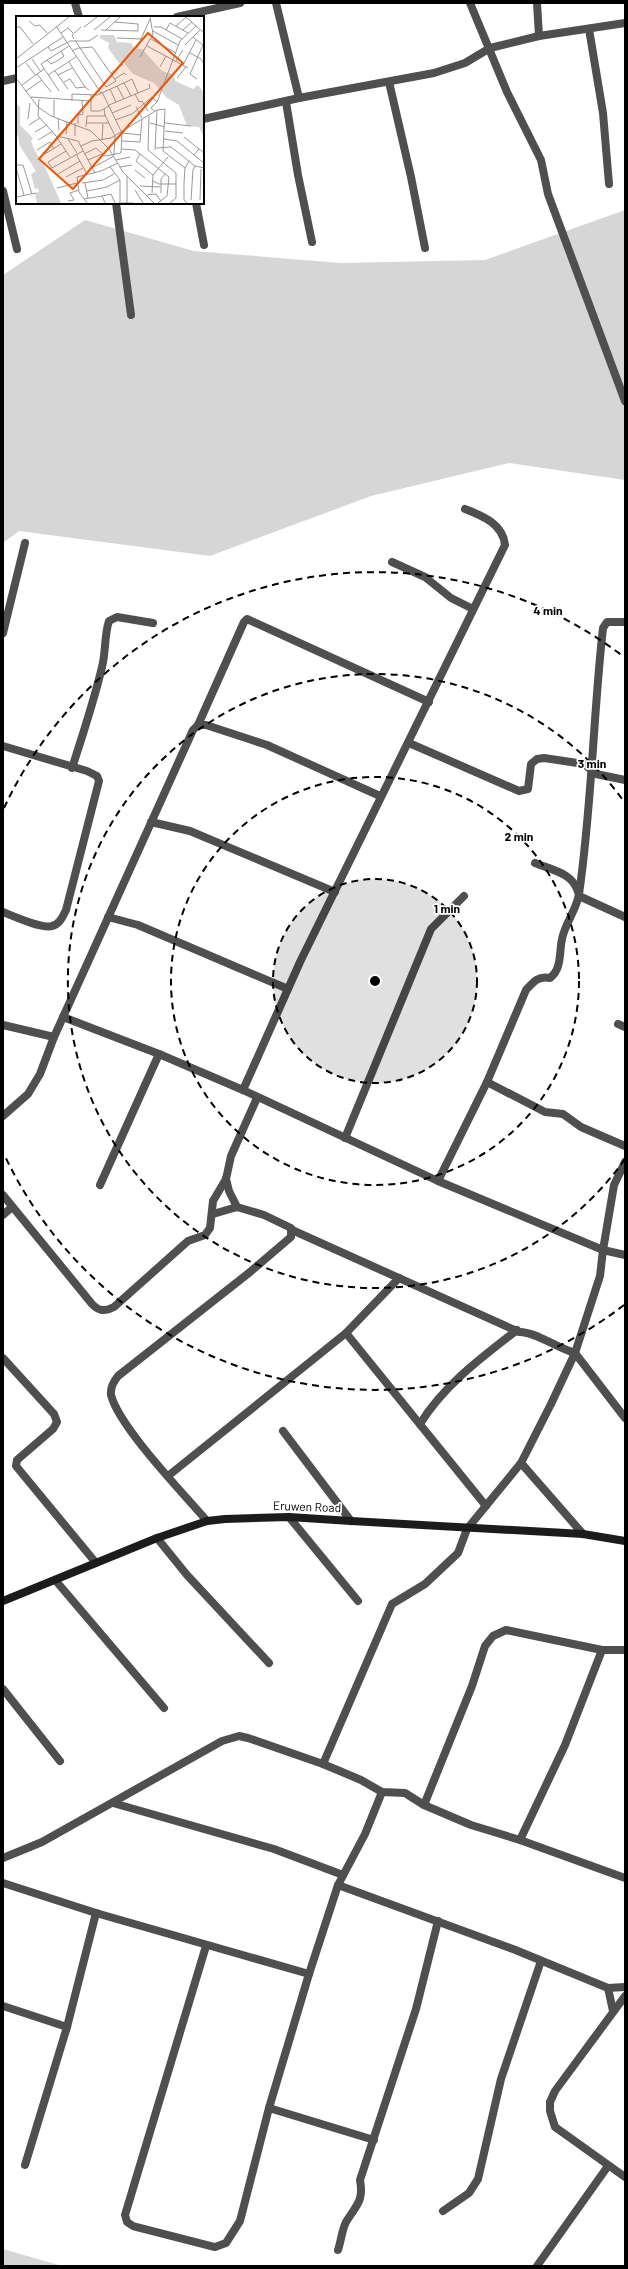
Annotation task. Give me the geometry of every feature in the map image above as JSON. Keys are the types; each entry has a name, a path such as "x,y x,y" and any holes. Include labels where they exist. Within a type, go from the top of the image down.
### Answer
{"street":[{"path":"75,3 79,16"},
{"path":"182,16 240,3"},
{"path":"276,3 299,98"},
{"path":"470,3 507,92 541,160 548,194 625,400"},
{"path":"537,3 539,36"},
{"path":"204,119 299,98 434,73 465,64 490,48 539,36 625,23"},
{"path":"589,29 603,113 609,184"},
{"path":"3,81 16,78"},
{"path":"388,82 410,170 424,248"},
{"path":"286,102 298,175 312,242"},
{"path":"3,192 17,249"},
{"path":"116,204 131,315"},
{"path":"196,204 204,245"},
{"path":"243,1090 288,989 380,796 409,743 505,545 502,532 484,516 466,509"},
{"path":"3,633 25,543"},
{"path":"392,562 425,577 451,598 473,609"},
{"path":"72,768 92,707 103,665 106,631 110,622 117,618 153,623"},
{"path":"3,1116 28,1094 40,1074 54,1037 151,822 193,730 198,725 244,622 247,619 428,702"},
{"path":"438,1180 487,1082 526,990 535,980 542,976 550,978 555,974 559,965 562,938 569,917 579,896 593,770 603,628 607,622 625,622"},
{"path":"198,725 206,725 267,745 380,796"},
{"path":"409,743 519,791 528,789 531,764 544,758 584,764 596,774 625,780"},
{"path":"3,746 72,768 87,771 97,776 99,781 66,910 59,922 52,927 43,926 3,912"},
{"path":"151,822 190,831 335,892"},
{"path":"535,863 570,878 576,884 579,896"},
{"path":"345,1138 431,929 464,896"},
{"path":"579,896 625,917"},
{"path":"108,917 138,925 288,989"},
{"path":"63,1017 158,1054 243,1090 257,1098 438,1180 602,1250 625,1255"},
{"path":"3,1025 54,1037"},
{"path":"100,1185 158,1054"},
{"path":"487,1082 545,1112 563,1114 581,1127 625,1146"},
{"path":"3,1195 92,1304 98,1310 105,1311 114,1307 188,1241 205,1235 210,1228 213,1201 226,1179 231,1156 257,1098"},
{"path":"323,1764 392,1604 425,1584 458,1553 467,1529 521,1463 575,1353 600,1276 602,1250 614,1185 625,1162"},
{"path":"226,1179 229,1191 237,1207"},
{"path":"3,1215 12,1207"},
{"path":"212,1214 237,1207 264,1215 288,1226 292,1230 399,1278 517,1330 527,1332 565,1350 575,1353 625,1418"},
{"path":"207,1521 123,1421 111,1394 113,1383 118,1376 250,1272 291,1237 292,1230"},
{"path":"168,1476 346,1333 399,1278"},
{"path":"420,1424 432,1404 447,1388 478,1360 517,1330"},
{"path":"346,1333 486,1506"},
{"path":"3,1358 54,1414 57,1422 53,1429 17,1460 16,1466 96,1563"},
{"path":"283,1430 352,1521"},
{"path":"521,1463 583,1534"},
{"path":"289,1517 358,1601"},
{"name":"Eruwen Road","path":"3,1601 56,1581 157,1538 207,1521 289,1517 467,1529 583,1534 625,1541"},
{"path":"157,1538 187,1575 269,1663"},
{"path":"56,1581 164,1708"},
{"path":"424,1805 472,1686 485,1646 493,1636 506,1630 602,1650 625,1650"},
{"path":"520,1840 565,1746 602,1650"},
{"path":"3,1689 60,1761"},
{"path":"3,1858 42,1842 222,1741 239,1736 323,1764 361,1780 382,1792 405,1793 424,1805 471,1825 520,1840 625,1878"},
{"path":"206,1946 125,2215 127,2222 133,2226 215,2247 226,2243 240,2221 269,2108 309,1974 338,1885 365,1834 382,1792"},
{"path":"113,1803 274,1850 343,1875"},
{"path":"3,1883 206,1946 309,1974"},
{"path":"338,1885 438,1921 608,1988 625,1987"},
{"path":"25,2165 67,2027 96,1913"},
{"path":"338,2250 346,2222 353,2214 362,2194 360,2180 416,2009 438,1921"},
{"path":"443,2211 470,2194 478,2179 501,2079 541,1961"},
{"path":"608,1988 613,2011"},
{"path":"625,1996 555,2090 550,2102 551,2118 555,2127 625,2177"},
{"path":"3,2006 67,2027"},
{"path":"269,2108 374,2140"},
{"path":"537,2266 608,2166"}],"shaded area":[{"path":"625,210 625,480 509,463 371,496 210,556 19,531 3,543 3,275 85,220 194,251 341,263 485,260"},
{"path":"3,2249 62,2266 3,2266"}]}
